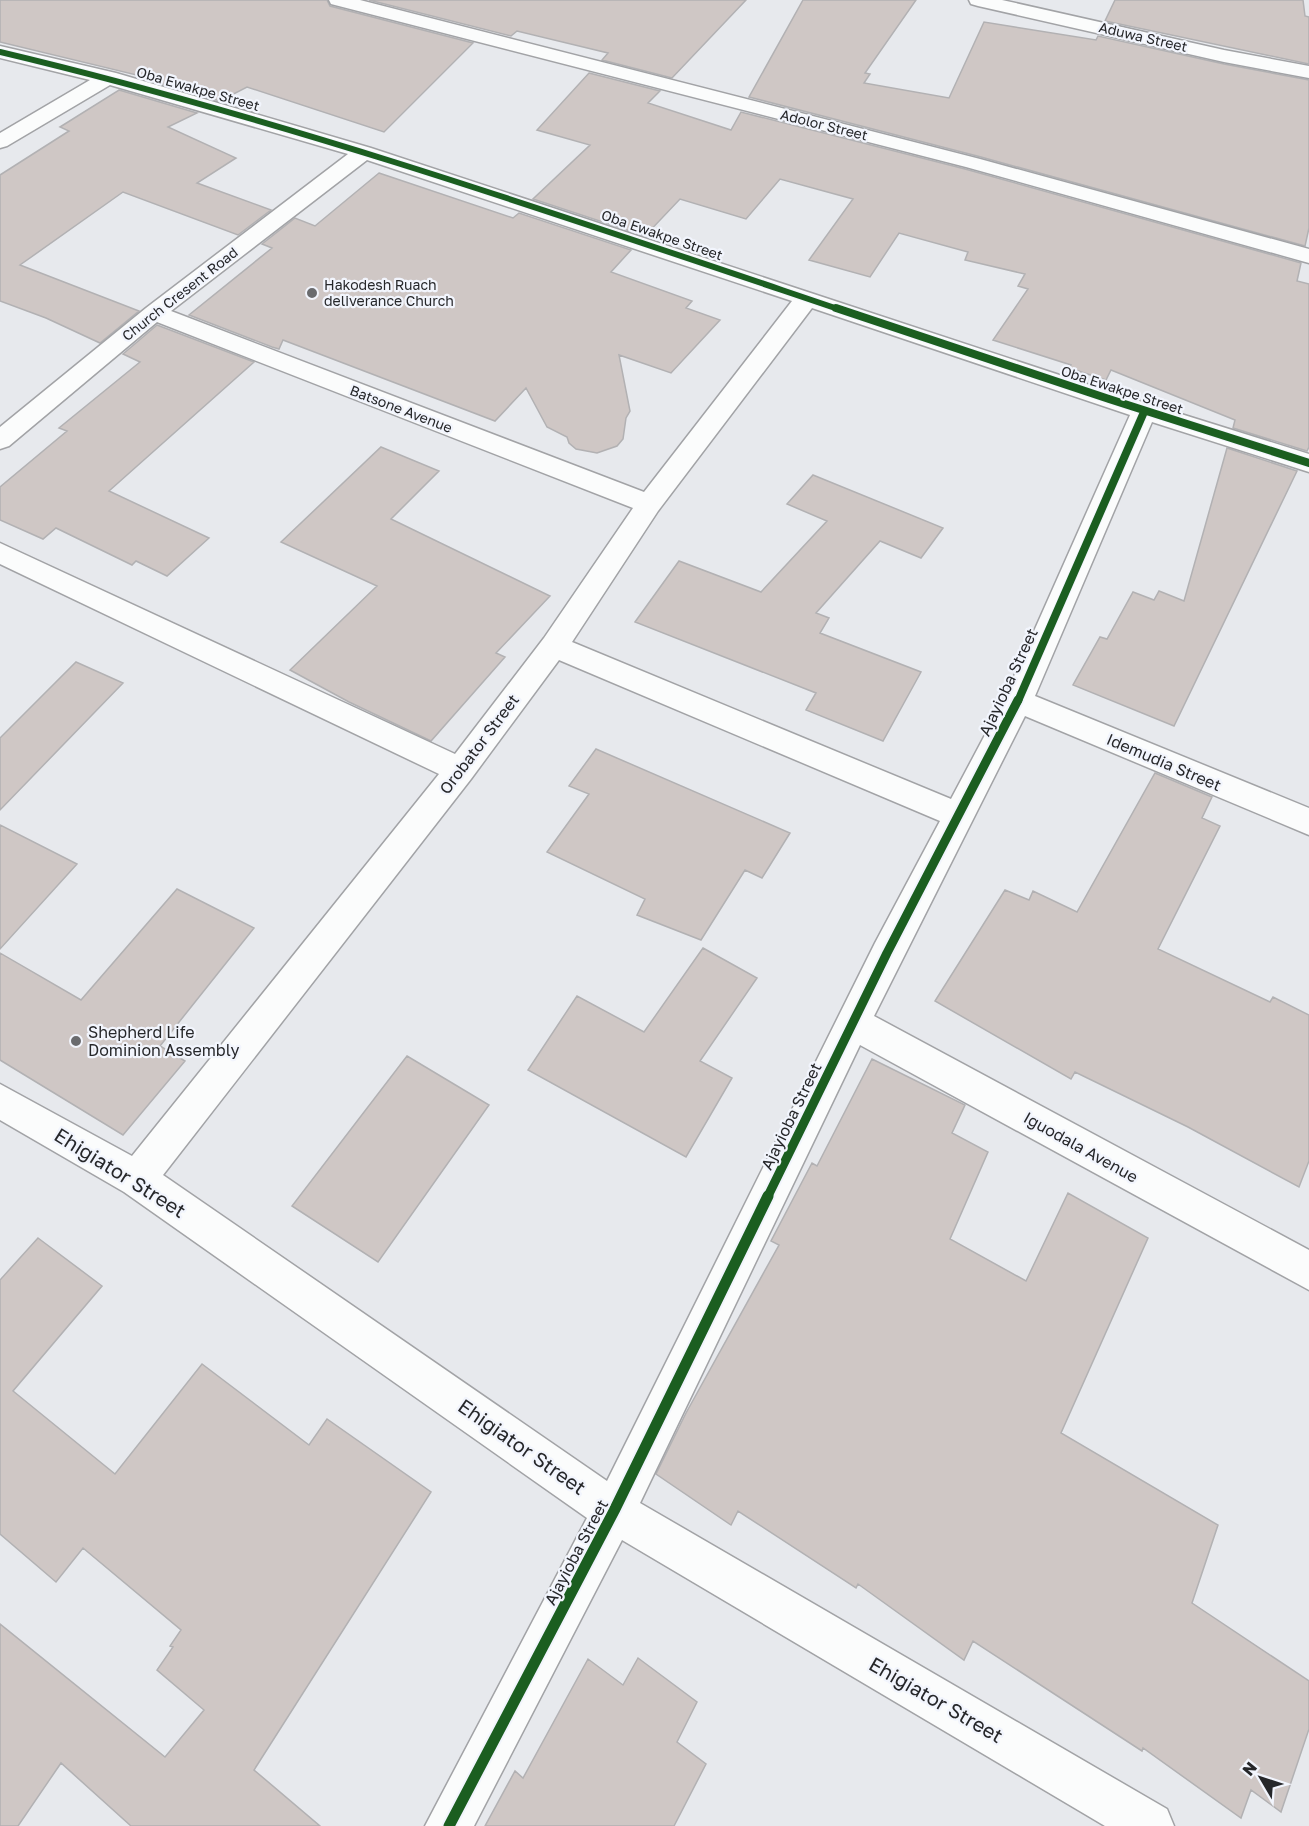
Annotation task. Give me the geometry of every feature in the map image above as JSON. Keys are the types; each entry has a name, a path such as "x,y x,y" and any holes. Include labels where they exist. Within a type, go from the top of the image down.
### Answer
{"street":[{"name":"Adolor Street","path":"338,0 973,163 1309,256"},
{"name":"Aduwa Street","path":"978,0 1224,56 1309,72"},
{"path":"1075,21 1076,0"},
{"name":"Oba Ewakpe Street","path":"0,52 109,77 364,152 1144,412 1309,463"},
{"path":"0,142 109,77"},
{"name":"Church Cresent Road","path":"0,440 154,313 364,152"},
{"name":"Orobator Street","path":"137,1179 460,770 554,646 649,504 807,298"},
{"name":"Batsone Avenue","path":"154,313 649,504"},
{"name":"Ajayioba Street","path":"449,1826 614,1511 853,1023 1018,701 1144,412"},
{"path":"0,553 460,770"},
{"path":"554,646 958,815"},
{"name":"Idemudia Street","path":"1018,701 1309,822"},
{"name":"Iguodala Avenue","path":"853,1023 1309,1270"},
{"name":"Ehigiator Street","path":"0,1101 137,1179 614,1511 1150,1826"}],"building":[{"path":"0,0 327,0 330,6 473,43 384,132 247,87 220,101 138,77 141,76 0,42"},
{"path":"369,0 746,0 672,78 602,60 608,53 517,31 511,36"},
{"path":"803,0 916,0 865,73 870,74 864,83 949,98 984,22 1096,40 1098,36 1309,80 1309,228 1305,246 981,157 749,97"},
{"path":"1115,0 1303,0 1305,16 1309,17 1309,64 1105,21"},
{"path":"589,73 660,91 648,103 731,130 741,112 965,169 1301,263 1297,281 1309,284 1309,447 1307,451 1233,428 1235,420 1111,370 1106,380 1069,368 1071,365 993,340 1028,289 1018,286 1025,274 965,260 968,252 899,233 870,277 809,260 853,199 780,179 746,219 680,199 645,236 533,199 590,145 537,130"},
{"path":"119,90 197,113 168,127 236,158 197,183 271,210 238,235 123,192 20,265 139,311 100,343 46,318 0,301 0,175 69,131 60,127"},
{"path":"379,173 513,218 519,213 631,250 611,272 692,301 686,308 720,320 671,373 619,355 630,411 626,418 623,439 617,446 597,453 576,449 569,443 567,437 547,427 526,388 495,421 283,340 279,349 189,315 272,248 262,244 295,218 315,226"},
{"path":"157,325 254,362 109,491 209,538 167,576 136,561 132,565 56,528 43,539 0,520 0,487 67,431 59,428 140,362 123,354"},
{"path":"381,447 439,471 391,519 550,596 496,653 505,657 431,741 349,702 290,670 377,586 281,542"},
{"path":"1227,448 1297,471 1174,726 1073,685 1100,637 1107,639 1133,592 1154,600 1159,591 1184,601"},
{"path":"813,475 943,528 921,558 880,541 816,613 829,618 820,633 921,672 883,741 806,710 816,693 635,622 679,561 761,592 827,521 787,504"},
{"path":"76,662 123,683 0,810 0,738"},
{"path":"596,749 790,833 762,878 745,870 701,940 637,915 645,899 547,852 589,794 569,786"},
{"path":"1155,773 1212,797 1202,818 1220,826 1158,949 1270,1002 1273,997 1309,1015 1309,1161 1299,1187 1188,1127 1075,1072 1071,1079 935,1001 1005,890 1029,900 1033,891 1077,912"},
{"path":"0,825 77,864 0,949"},
{"path":"177,889 254,928 160,1046 185,1061 123,1135 0,1060 0,953 81,1000"},
{"path":"703,948 757,978 700,1061 732,1078 686,1157 528,1070 577,996 644,1032"},
{"path":"407,1056 489,1105 378,1262 292,1206"},
{"path":"872,1059 965,1105 952,1133 988,1152 950,1239 1026,1281 1068,1193 1148,1238 1061,1433 1218,1525 1192,1603 1309,1681 1309,1729 1281,1812 1251,1790 1241,1818 1143,1748 1142,1751 973,1641 964,1660 858,1584 856,1588 738,1511 731,1525 656,1474 686,1413 779,1245 771,1241 812,1163 817,1166"},
{"path":"38,1238 102,1286 13,1391 115,1474 202,1364 309,1445 327,1419 431,1492 254,1770 320,1826 131,1826 61,1763 18,1826 0,1826 0,1624 165,1757 204,1710 157,1670 173,1647 170,1646 181,1630 83,1548 56,1582 0,1534 0,1280"},
{"path":"638,1658 697,1702 677,1742 706,1764 674,1826 485,1826 515,1771 523,1778 588,1659 623,1685"}],"cycle path":[{"path":"0,52 193,101 384,159 1309,463"},
{"path":"449,1826 614,1511 887,953 1018,701 1144,412"}],"place":[{"name":"Hakodesh Ruach deliverance Church","path":"312,293"},
{"name":"Shepherd Life Dominion Assembly","path":"76,1041"}]}
